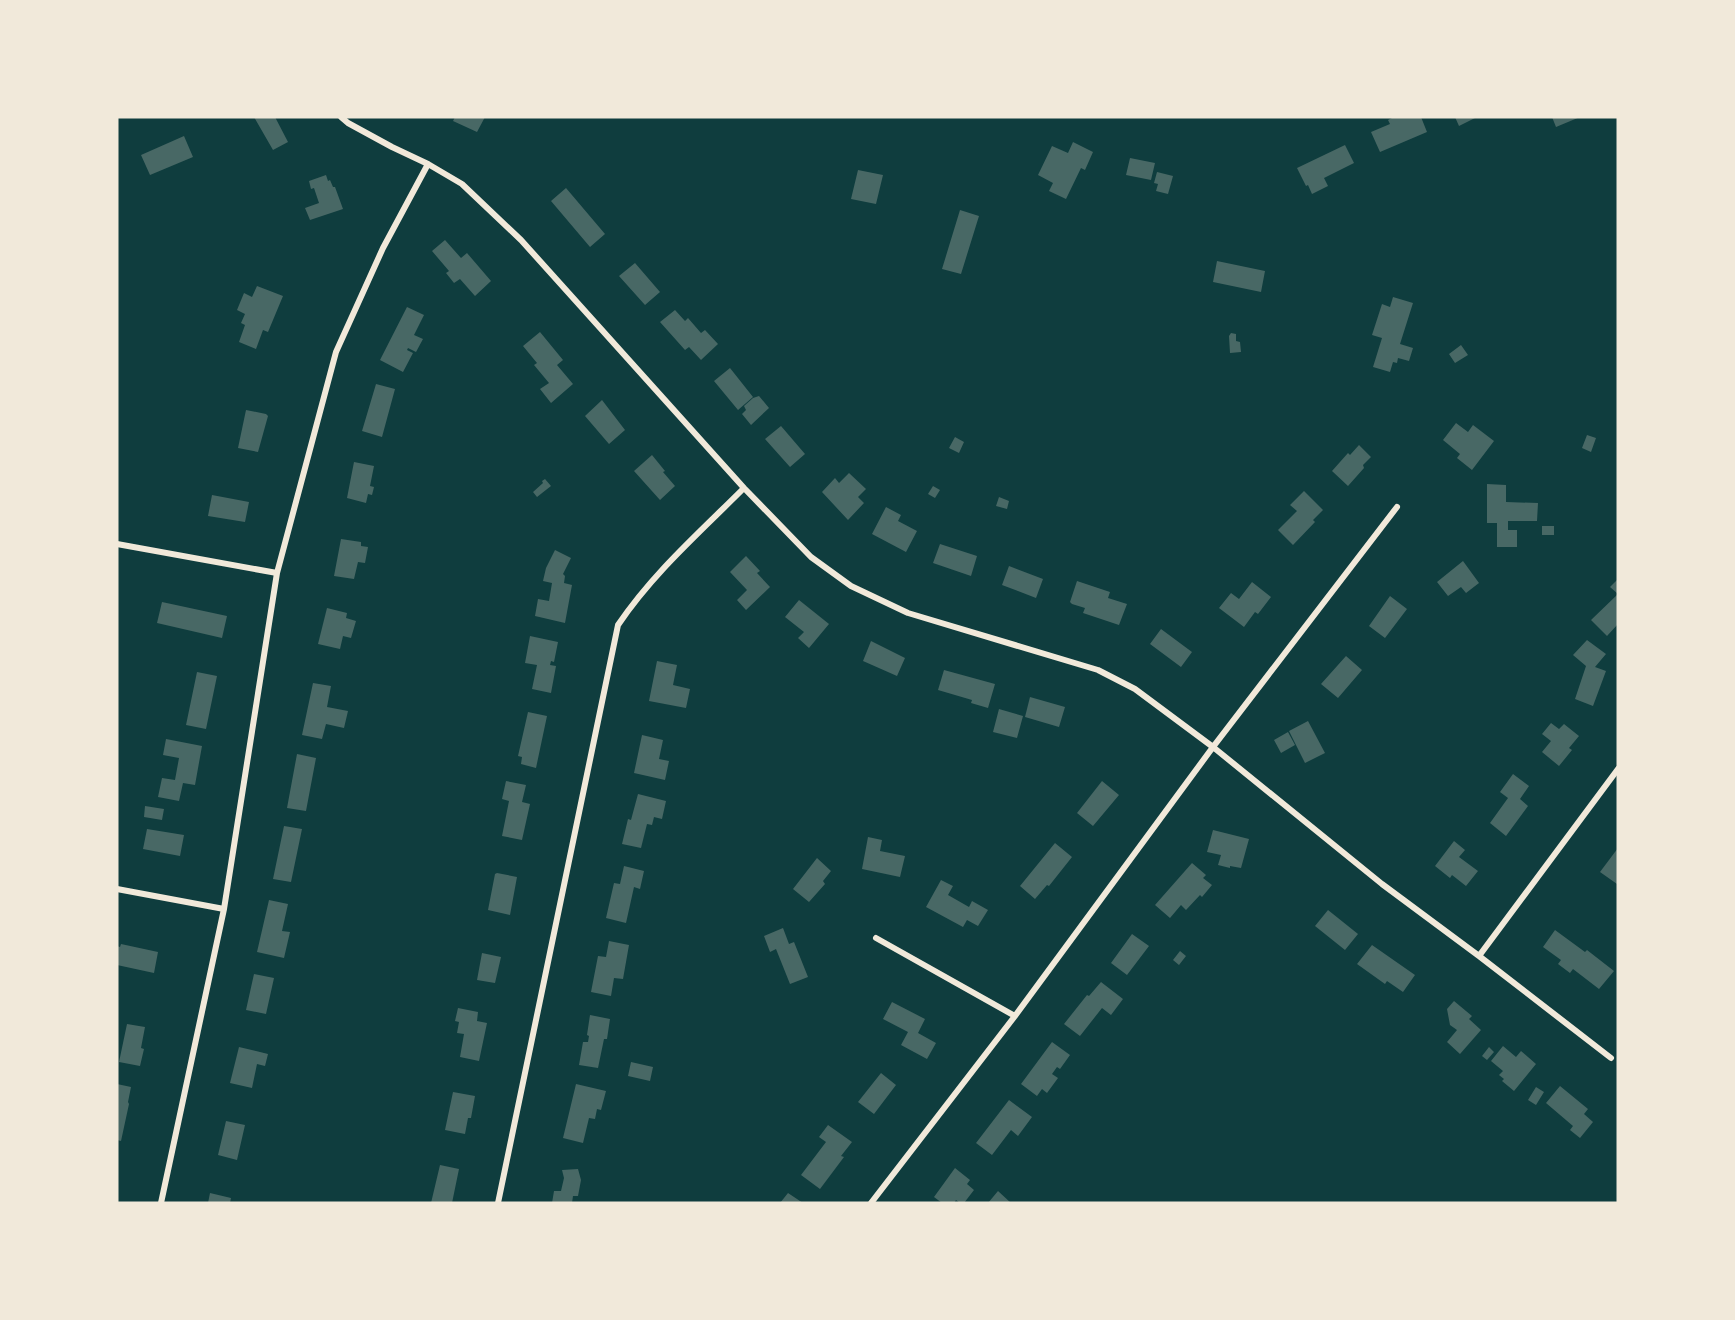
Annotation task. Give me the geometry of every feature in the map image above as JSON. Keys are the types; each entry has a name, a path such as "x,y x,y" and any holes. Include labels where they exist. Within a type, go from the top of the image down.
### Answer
{"street":[{"path":"341,117 366,133 462,184 521,240 744,488 811,557 851,586 908,614 1098,670 1135,689 1212,747 1382,884 1611,1058"},
{"path":"161,1203 224,909 277,573 336,352 383,248 428,164"},
{"path":"498,1203 618,625 634,601 665,566 744,488"},
{"path":"871,1203 1015,1016 1212,747 1397,507"},
{"path":"117,544 277,573"},
{"path":"1479,956 1618,769"},
{"path":"117,889 224,909"},
{"path":"876,938 1015,1016"}],"building":[{"path":"254,117 275,117 288,142 273,150"},
{"path":"455,117 485,117 477,132 453,121"},
{"path":"1394,117 1421,117 1427,132 1380,152 1371,132 1390,124 1388,120"},
{"path":"1455,117 1477,117 1459,126"},
{"path":"1552,117 1580,117 1556,127"},
{"path":"184,136 193,157 150,175 141,155"},
{"path":"1073,142 1093,152 1085,170 1081,168 1066,199 1049,191 1053,183 1038,175 1052,146 1068,153"},
{"path":"1345,145 1354,163 1324,178 1328,186 1312,194 1297,168"},
{"path":"1130,158 1155,163 1151,180 1126,175"},
{"path":"858,170 883,175 876,204 851,199"},
{"path":"1157,172 1173,176 1168,194 1156,191 1158,184 1154,183"},
{"path":"326,175 328,181 330,180 335,187 343,209 310,220 305,208 319,203 309,181"},
{"path":"566,188 605,234 590,247 551,201"},
{"path":"960,210 979,216 961,274 942,269"},
{"path":"445,240 461,258 467,253 491,281 475,296 460,279 454,283 446,273 449,271 432,251"},
{"path":"1217,261 1265,271 1261,292 1213,282"},
{"path":"635,263 660,292 645,305 619,276"},
{"path":"257,286 283,296 268,332 263,330 256,349 239,342 245,325 241,323 245,314 237,310 244,293 252,297"},
{"path":"1393,297 1413,303 1400,344 1413,348 1409,361 1398,358 1397,363 1393,362 1390,372 1373,367 1382,338 1372,335 1382,304 1390,307"},
{"path":"407,307 424,315 414,335 423,339 416,352 408,348 407,350 413,353 403,372 380,360"},
{"path":"675,310 685,321 688,318 701,333 705,330 718,344 701,360 689,347 685,350 660,322"},
{"path":"540,332 563,360 557,365 573,384 551,403 540,389 549,383 534,365 537,363 523,346"},
{"path":"1231,333 1236,334 1236,341 1240,342 1241,352 1230,353 1229,336"},
{"path":"1461,345 1468,355 1455,363 1449,354"},
{"path":"730,368 753,397 738,410 714,381"},
{"path":"376,384 395,389 382,437 362,431"},
{"path":"759,396 769,408 751,425 742,414 746,410 744,406"},
{"path":"602,400 625,430 609,444 585,416"},
{"path":"246,410 268,416 258,452 238,448"},
{"path":"1456,423 1468,432 1473,425 1494,441 1472,470 1457,458 1460,454 1443,440"},
{"path":"781,426 805,454 790,467 765,439"},
{"path":"1587,435 1596,438 1591,452 1582,448"},
{"path":"955,437 964,442 959,453 949,448"},
{"path":"1359,445 1371,457 1348,486 1332,471 1348,453 1350,455"},
{"path":"652,455 675,486 660,500 634,471"},
{"path":"354,462 374,466 370,486 374,487 372,495 368,494 366,503 347,498"},
{"path":"849,473 866,489 858,497 864,503 848,520 822,492 835,478 839,483"},
{"path":"545,479 551,486 537,497 533,492"},
{"path":"1487,484 1506,485 1506,502 1538,503 1537,521 1508,521 1508,530 1517,530 1517,547 1497,547 1497,523 1487,523"},
{"path":"933,486 940,490 935,498 928,494"},
{"path":"1304,491 1323,510 1293,545 1278,530 1297,511 1290,505"},
{"path":"212,495 249,502 245,522 208,516"},
{"path":"999,497 1009,501 1007,509 996,506"},
{"path":"886,507 901,515 898,521 917,531 906,552 872,534"},
{"path":"1542,526 1554,526 1554,535 1542,535"},
{"path":"341,539 361,542 361,546 368,547 365,563 358,562 354,579 334,576"},
{"path":"940,544 977,556 971,576 933,563"},
{"path":"555,550 571,558 563,574 564,583 572,585 565,623 535,616 538,599 549,601 552,583 543,581 546,568"},
{"path":"746,556 760,571 757,573 770,587 746,610 737,600 747,590 730,572"},
{"path":"1463,561 1479,583 1466,593 1461,587 1448,596 1437,582"},
{"path":"1009,566 1043,579 1036,598 1002,585"},
{"path":"1618,579 1618,594 1610,587"},
{"path":"1077,581 1110,592 1108,598 1127,604 1119,625 1083,613 1085,608 1070,602"},
{"path":"1252,582 1271,597 1258,614 1255,612 1244,627 1219,608 1231,593 1239,599"},
{"path":"1618,594 1618,624 1607,636 1591,620"},
{"path":"1390,596 1407,609 1385,638 1369,626"},
{"path":"799,600 829,624 809,648 798,638 804,632 785,617"},
{"path":"162,602 227,616 222,638 157,623"},
{"path":"327,608 347,613 346,618 356,621 351,638 343,636 340,649 318,644"},
{"path":"1161,629 1192,652 1181,667 1150,644"},
{"path":"530,636 558,642 554,662 551,661 550,665 556,666 551,693 532,689 537,665 525,663"},
{"path":"1587,640 1606,654 1595,667 1606,671 1593,706 1575,699 1586,666 1573,655"},
{"path":"871,641 905,658 897,676 863,661"},
{"path":"1346,656 1362,670 1338,698 1321,684"},
{"path":"657,661 677,665 673,685 690,689 686,708 649,701"},
{"path":"944,670 995,684 988,708 971,703 972,700 938,690"},
{"path":"197,672 217,676 206,729 186,725"},
{"path":"313,683 331,686 327,707 348,711 344,728 326,724 322,739 302,735"},
{"path":"1030,697 1065,707 1059,727 1025,717"},
{"path":"999,709 1023,716 1017,738 993,732"},
{"path":"528,712 547,716 536,768 521,764 522,757 518,756"},
{"path":"1308,721 1325,753 1305,763 1289,731"},
{"path":"1551,723 1559,729 1564,724 1579,736 1569,748 1572,750 1559,766 1542,752 1551,741 1542,734"},
{"path":"1288,732 1295,745 1281,753 1274,740"},
{"path":"642,735 663,740 659,759 669,761 665,780 634,773"},
{"path":"166,739 202,746 195,785 183,783 179,801 158,797 162,778 175,780 179,758 163,755"},
{"path":"297,754 316,758 306,811 287,808"},
{"path":"1513,774 1529,786 1520,799 1528,806 1506,836 1490,823 1508,798 1500,792"},
{"path":"506,781 526,785 522,802 530,804 522,840 502,836 509,801 502,799"},
{"path":"1102,781 1119,795 1093,826 1077,813"},
{"path":"638,794 666,801 662,819 654,817 652,825 647,824 641,848 622,844 628,819 631,820"},
{"path":"145,806 164,809 162,820 144,817"},
{"path":"284,826 302,829 291,882 273,879"},
{"path":"147,829 184,835 180,856 143,849"},
{"path":"1213,830 1249,839 1241,868 1218,865 1221,855 1207,852"},
{"path":"868,837 882,840 880,851 905,856 900,877 862,869"},
{"path":"1454,841 1465,850 1459,857 1478,871 1466,886 1452,875 1450,878 1435,866"},
{"path":"1055,843 1072,857 1049,886 1047,885 1035,899 1020,886"},
{"path":"1618,848 1618,882 1617,884 1600,872"},
{"path":"817,858 831,871 823,881 825,884 809,902 793,889"},
{"path":"1192,863 1206,875 1203,878 1212,885 1186,910 1181,905 1170,918 1155,905"},
{"path":"624,866 644,871 640,889 634,887 626,923 606,918 614,883 620,884"},
{"path":"497,873 517,877 510,915 488,910"},
{"path":"941,880 953,886 948,895 969,907 972,901 988,910 978,926 967,920 963,927 926,907"},
{"path":"269,900 288,904 282,931 290,932 284,958 257,952"},
{"path":"1328,910 1358,934 1345,950 1315,926"},
{"path":"783,928 789,944 794,942 808,977 790,984 776,949 770,952 764,936"},
{"path":"1555,930 1585,952 1587,950 1614,971 1599,989 1573,969 1570,973 1558,964 1561,960 1543,947"},
{"path":"1132,934 1149,946 1127,975 1111,963"},
{"path":"609,941 629,945 623,979 614,978 611,996 591,992 598,956 606,957"},
{"path":"121,944 158,952 154,973 117,965 117,946 120,947"},
{"path":"1372,945 1415,975 1403,992 1387,981 1385,984 1357,964"},
{"path":"1180,951 1186,956 1179,965 1173,960"},
{"path":"482,953 501,957 495,983 477,980"},
{"path":"254,974 274,978 266,1014 246,1010"},
{"path":"1101,982 1123,999 1111,1015 1102,1008 1080,1036 1064,1024 1087,995 1089,996"},
{"path":"1454,1001 1472,1016 1469,1019 1481,1030 1460,1054 1447,1042 1457,1030 1450,1025 1447,1009"},
{"path":"892,1002 925,1019 918,1033 936,1043 927,1059 901,1045 908,1032 883,1019"},
{"path":"458,1008 478,1012 477,1021 487,1023 479,1061 460,1057 464,1034 457,1033 459,1022 455,1021"},
{"path":"590,1015 610,1019 607,1039 604,1039 598,1068 579,1065 583,1042 588,1042"},
{"path":"127,1024 145,1027 141,1048 144,1049 140,1066 119,1062"},
{"path":"1052,1042 1070,1055 1060,1069 1057,1067 1052,1074 1058,1078 1047,1093 1042,1089 1037,1096 1021,1084"},
{"path":"1503,1046 1516,1057 1521,1051 1536,1064 1514,1091 1502,1081 1504,1079 1499,1075 1503,1071 1491,1061"},
{"path":"239,1047 268,1054 265,1066 257,1064 252,1088 230,1083"},
{"path":"1489,1047 1494,1052 1487,1060 1482,1056"},
{"path":"631,1062 653,1067 650,1081 628,1076"},
{"path":"881,1073 896,1085 874,1114 858,1102"},
{"path":"117,1084 131,1087 121,1141 117,1140"},
{"path":"576,1084 606,1091 601,1110 597,1109 595,1119 589,1118 583,1143 563,1138"},
{"path":"1560,1086 1588,1109 1584,1114 1593,1122 1580,1138 1570,1130 1573,1126 1546,1103"},
{"path":"1536,1087 1544,1092 1536,1105 1528,1100"},
{"path":"453,1092 475,1096 465,1134 445,1130"},
{"path":"1009,1100 1032,1117 1018,1136 1011,1130 992,1155 976,1143"},
{"path":"226,1121 245,1125 237,1160 218,1155"},
{"path":"828,1125 852,1142 841,1156 844,1157 820,1189 801,1175 826,1142 819,1137"},
{"path":"440,1165 459,1169 452,1203 431,1203"},
{"path":"955,1168 970,1180 967,1184 974,1190 964,1203 956,1200 954,1203 942,1203 934,1197"},
{"path":"578,1169 581,1180 578,1196 573,1196 572,1203 552,1203 554,1191 561,1191 564,1178 562,1170"},
{"path":"998,1191 1011,1203 988,1203"},
{"path":"210,1193 231,1198 230,1203 208,1203"},
{"path":"788,1193 803,1203 780,1203"}]}
